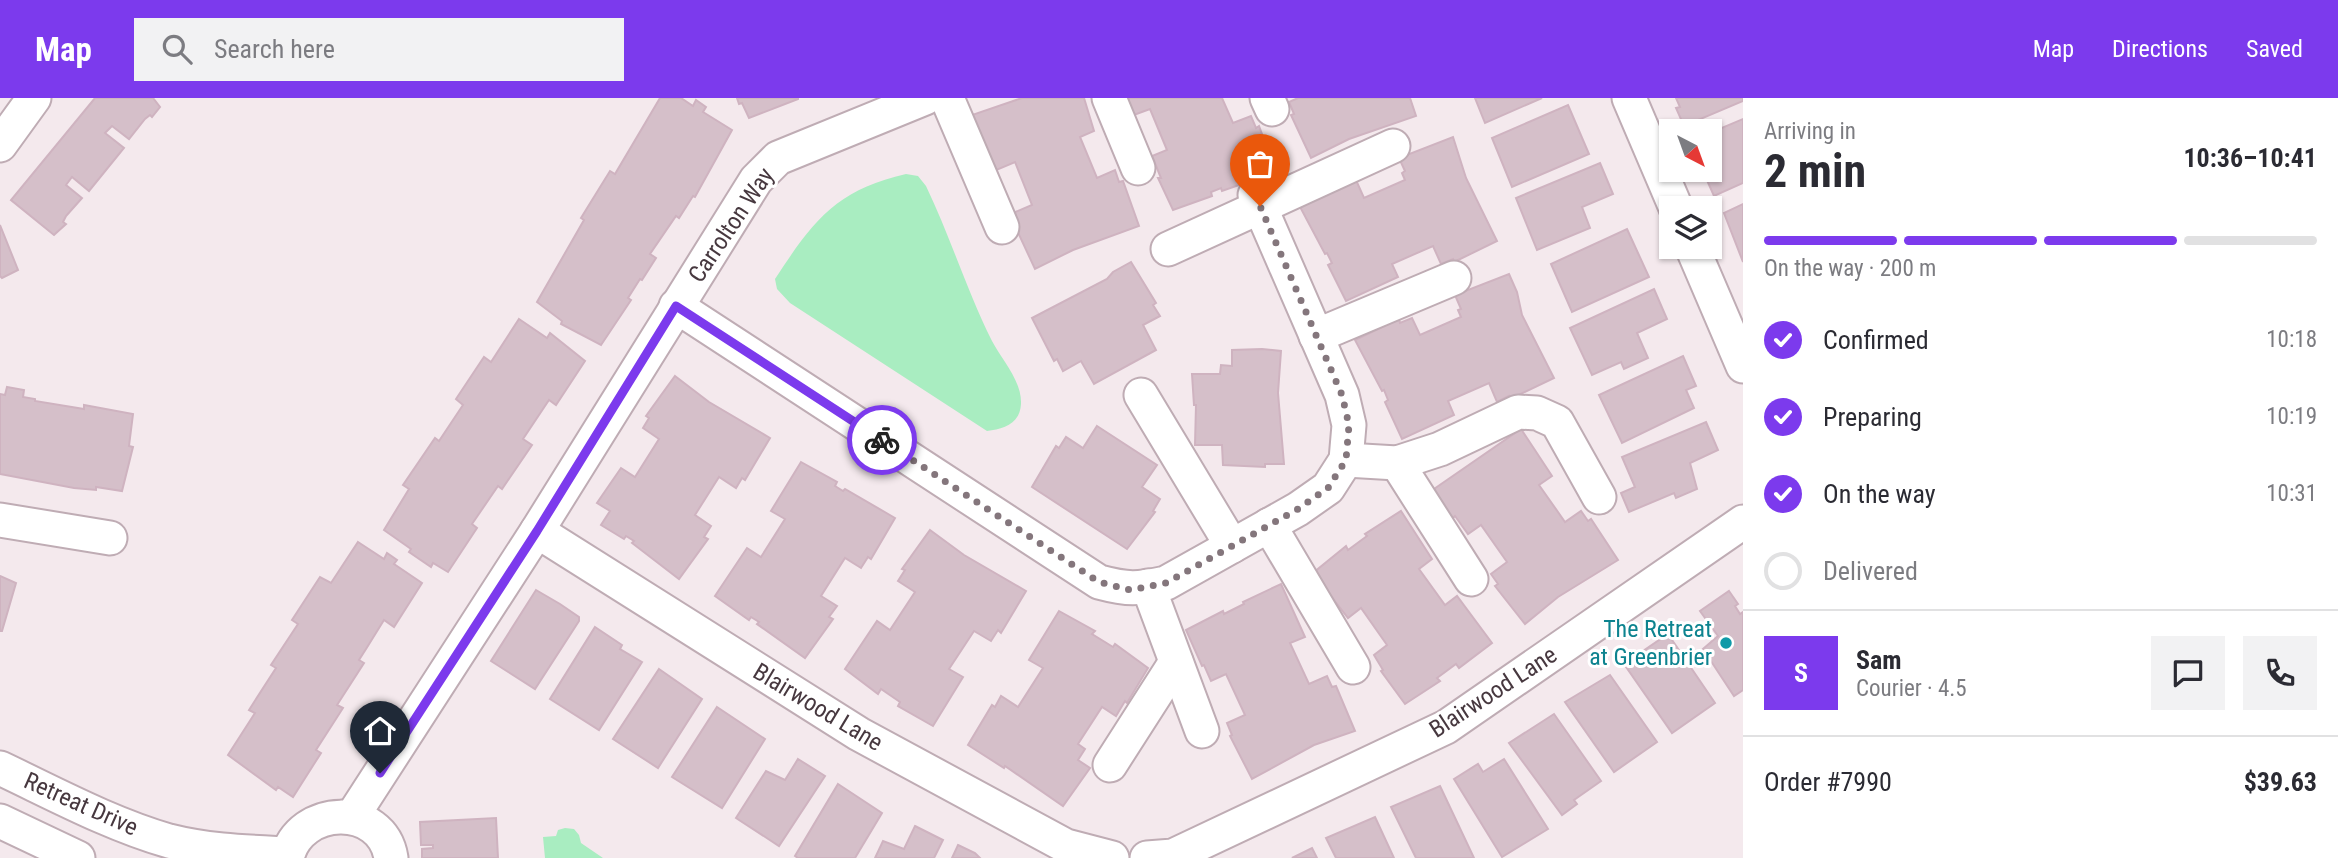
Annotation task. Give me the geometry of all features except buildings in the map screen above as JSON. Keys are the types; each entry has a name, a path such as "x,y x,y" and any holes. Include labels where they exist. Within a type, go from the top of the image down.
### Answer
{"street":[{"path":"0,145 34,98"},
{"name":"Carrolton Way","path":"352,817 537,531 756,180 778,158 925,98"},
{"path":"947,98 1002,227"},
{"path":"1109,98 1138,168"},
{"path":"1629,98 1671,196"},
{"path":"1168,249 1258,201 1393,146"},
{"path":"676,306 1099,582 1130,590 1166,583 1269,525 1328,488 1346,460 1349,425 1342,395 1258,201"},
{"path":"1697,259 1743,366"},
{"path":"1316,336 1454,278"},
{"path":"1141,395 1232,546"},
{"path":"1346,460 1397,463 1440,449 1518,412 1537,412 1557,422 1598,497"},
{"path":"1397,463 1471,579"},
{"path":"0,520 110,538"},
{"name":"Blairwood Lane","path":"1147,858 1173,856 1446,727 1743,522"},
{"path":"1269,525 1353,667"},
{"name":"Blairwood Lane","path":"537,531 859,734 1066,846 1112,858"},
{"path":"1149,586 1202,731"},
{"path":"1110,765 1176,662"},
{"name":"Retreat Drive","path":"0,768 112,821 170,841 227,852 288,856"},
{"path":"288,856 295,839 306,827 320,819 336,816 352,817 368,824 382,836 391,858"},
{"name":"Retreat Drive","path":"0,821 78,858"}],"shaded area":[{"path":"906,174 918,176 926,186 983,322 1018,387 1020,411 1014,421 1005,427 987,431 790,303 777,289 775,279 802,240 828,211 861,189"},
{"path":"574,829 581,843 603,858 545,858 543,837 556,836 558,830"}],"way so far":[{"path":"882,440 1099,582 1130,590 1166,583 1298,509 1328,488 1346,460 1349,425 1342,395 1260,206"}],"place":[{"name":"The Retreat at Greenbrier","path":"1726,643"}],"route":[{"path":"380,773 537,531 676,306 882,440"}]}
